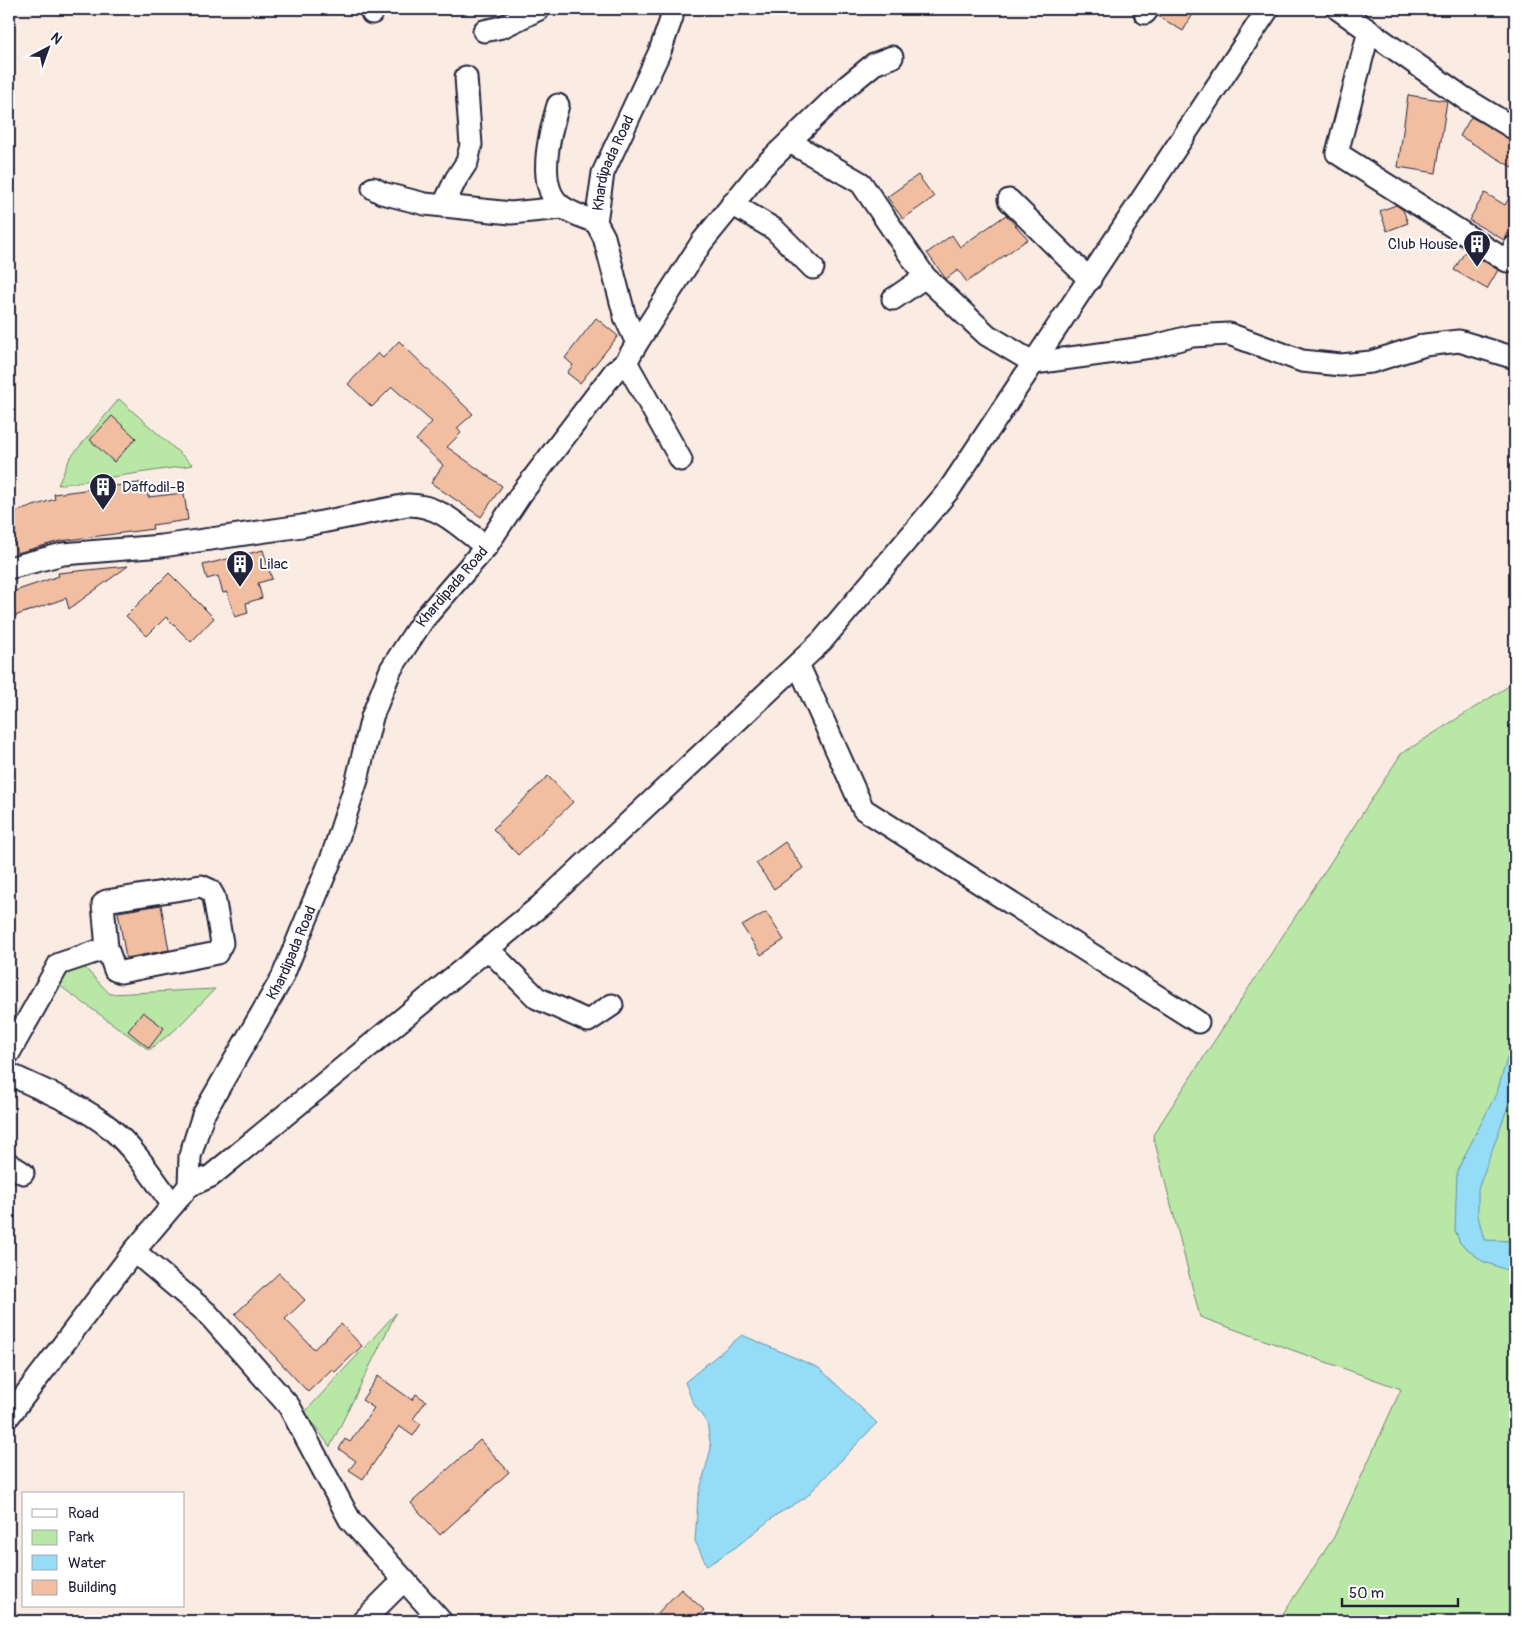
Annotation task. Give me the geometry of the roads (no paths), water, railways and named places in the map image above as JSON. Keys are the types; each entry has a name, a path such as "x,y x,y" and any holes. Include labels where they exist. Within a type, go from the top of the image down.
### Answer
{"street":[{"path":"484,31 502,27 538,9"},
{"name":"Khardipada Road","path":"188,1186 190,1156 203,1115 282,978 332,857 357,780 372,717 391,669 423,620 486,547 521,494 614,372 626,362 637,343 625,317 604,236 596,222 603,173 660,51 672,17 669,9"},
{"path":"9,1416 134,1251 188,1186 211,1176 540,906 822,641 949,490 1268,9"},
{"path":"1338,9 1464,98 1515,129"},
{"path":"1369,31 1337,153 1507,261 1515,246"},
{"path":"637,343 702,242 764,167 846,86 874,64 892,57"},
{"path":"443,206 456,179 467,162 471,145 466,77"},
{"path":"558,105 548,146 546,179 550,191 562,208"},
{"path":"790,142 861,183 925,277 987,335 1034,363 1151,347 1192,336 1229,334 1302,361 1341,365 1371,362 1425,345 1459,341 1515,358"},
{"path":"373,188 425,204 443,206 511,213 562,208 596,222"},
{"path":"1009,200 1090,280"},
{"path":"732,204 774,229 813,268"},
{"path":"893,299 925,277"},
{"path":"626,362 681,460"},
{"path":"9,568 63,554 162,546 302,526 407,505 420,505 436,509 486,547"},
{"path":"798,664 863,809 1198,1022 1173,1006"},
{"path":"200,886 210,890 214,897 222,944 217,953 121,972 116,970 107,948 102,908 106,901 200,886"},
{"path":"9,1053 59,964 107,948"},
{"path":"488,949 537,998 588,1020 612,1005"},
{"path":"9,1074 88,1113 109,1127 129,1147 173,1205"},
{"path":"134,1251 206,1313 289,1406 350,1520 440,1621"},
{"path":"363,1621 404,1580"}],"water":[{"path":"1515,1032 1515,1087 1478,1189 1478,1216 1484,1240 1515,1241 1515,1272 1512,1272 1482,1261 1460,1243 1455,1230 1457,1171 1497,1092"},
{"path":"742,1335 819,1368 877,1423 805,1498 776,1515 736,1547 707,1566 695,1541 698,1497 711,1448 707,1423 693,1403 685,1382"}],"place":[{"name":"Club House","path":"1477,268"},
{"name":"Daffodil-B","path":"103,511"},
{"name":"Lilac","path":"240,588"}]}
